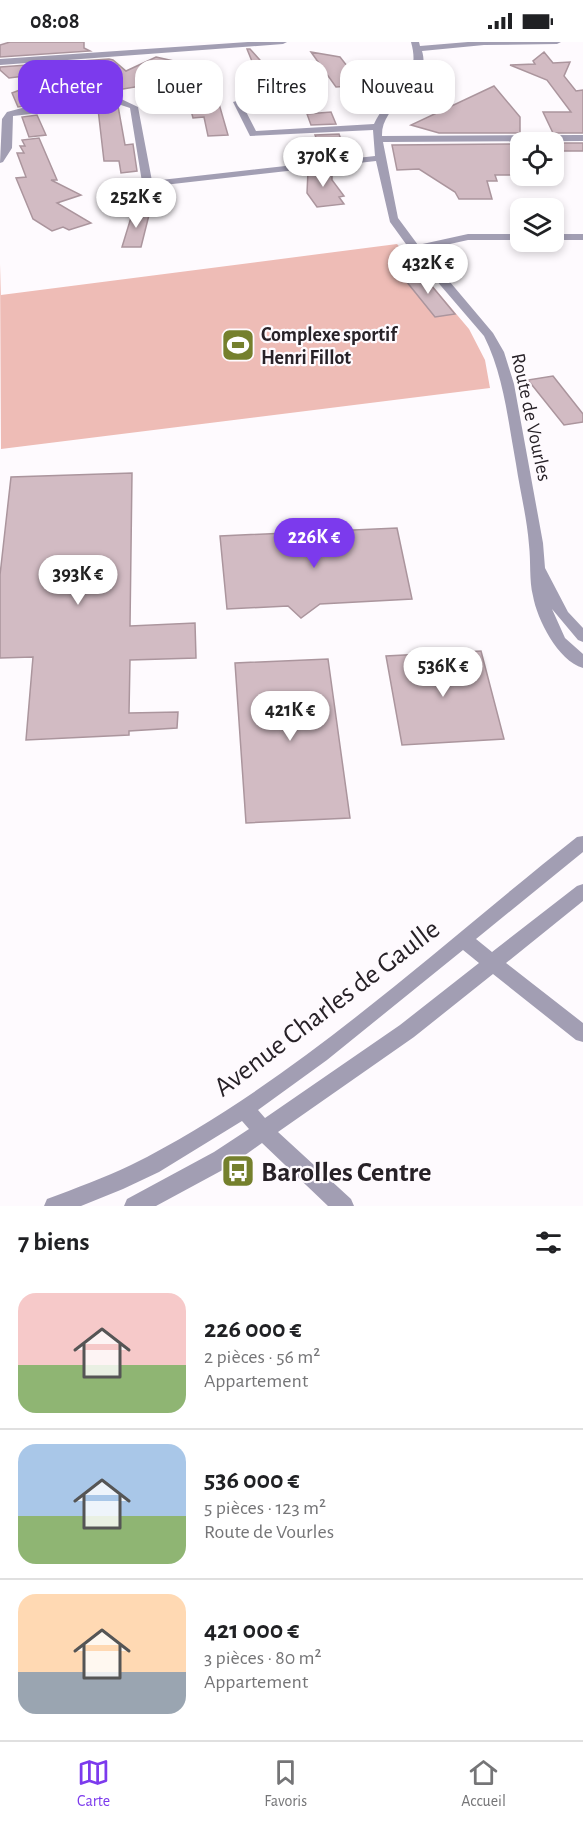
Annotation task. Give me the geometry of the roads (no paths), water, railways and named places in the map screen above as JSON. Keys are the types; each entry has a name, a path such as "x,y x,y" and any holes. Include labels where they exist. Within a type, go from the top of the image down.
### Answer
{"street":[{"path":"0,62 283,42"},
{"path":"243,114 253,134 378,127 381,118 408,86 419,68 421,56 417,46 557,42"},
{"path":"0,160 7,148 7,119 10,114 119,101 134,107 147,182"},
{"name":"Route de Vourles","path":"378,127 381,158 393,217 415,249 489,335 498,352 508,384 537,563 540,596 559,641 583,663"},
{"path":"378,139 583,138"},
{"path":"129,186 147,182 381,158"},
{"path":"415,249 468,237 510,237"},
{"path":"564,237 583,237"},
{"name":"Route de Vourles","path":"537,563 562,614 583,637"},
{"name":"Avenue Charles de Gaulle","path":"55,1206 150,1166 244,1109 369,1017 583,842"},
{"path":"135,1206 173,1187 264,1132 407,1031 583,891"},
{"path":"462,939 583,1034"},
{"path":"244,1109 264,1132 344,1206"}],"place":[{"name":"Complexe sportif Henri Fillot","path":"238,345"},
{"name":"Barolles Centre","path":"238,1171"}]}
